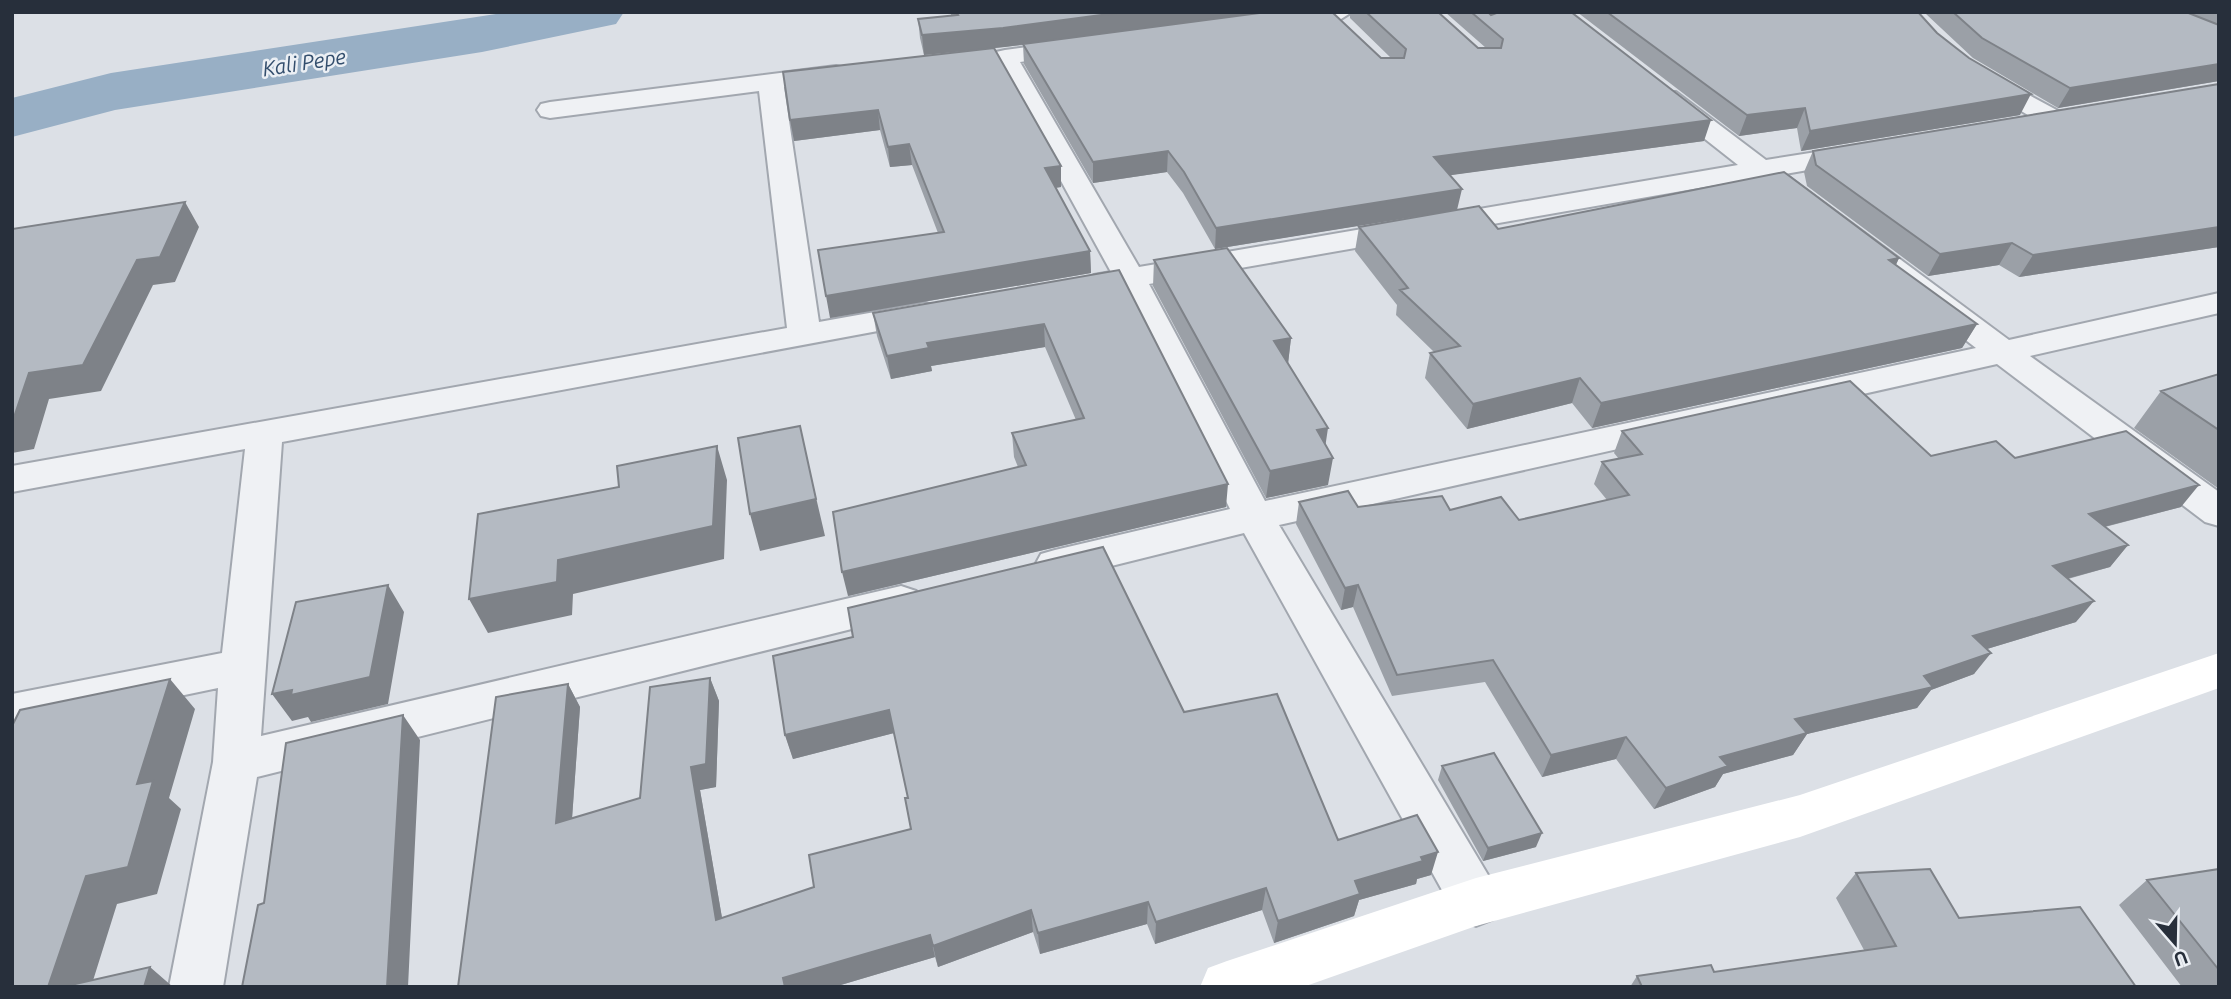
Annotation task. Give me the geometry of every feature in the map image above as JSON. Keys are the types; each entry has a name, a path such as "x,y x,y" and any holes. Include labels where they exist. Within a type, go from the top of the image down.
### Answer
{"main road":[{"path":"1227,987 1476,902 1800,816 2219,670"}],"street":[{"path":"1251,24 1340,20"},
{"path":"977,59 1097,46"},
{"path":"1005,57 1130,278 1254,517 1476,902"},
{"path":"1959,63 2055,120"},
{"path":"550,110 770,80 867,70"},
{"path":"1643,78 2003,352 2219,512"},
{"path":"770,80 804,334"},
{"path":"2015,127 2082,116"},
{"path":"1075,287 1882,149"},
{"path":"1023,573 1254,517 2219,303"},
{"path":"12,479 953,308"},
{"path":"196,987 236,762 242,666 265,432"},
{"path":"236,762 942,592"},
{"path":"12,713 242,666"}],"building":[{"path":"956,12 1124,12 1003,28 922,35 918,19 958,15"},
{"path":"1267,12 1332,12 1381,58 1404,58 1406,49 1366,12 1438,12 1478,48 1501,48 1503,39 1471,12 1488,12 1491,15 1499,12 1571,12 1711,120 1434,157 1462,189 1216,228 1184,172 1168,151 1093,162 1023,44"},
{"path":"1607,12 1918,12 1937,33 1969,58 2031,94 1810,131 1805,108 1747,115"},
{"path":"1953,12 2186,12 2219,25 2219,64 2070,88 1982,38"},
{"path":"994,48 1061,166 1045,168 1090,251 826,296 818,250 944,232 909,144 888,147 878,110 790,120 783,72"},
{"path":"2219,84 2219,227 2033,255 2012,243 1940,254 1816,165 1813,151"},
{"path":"1784,172 1899,258 1889,260 1977,324 1601,403 1580,378 1473,404 1430,353 1460,346 1400,290 1408,288 1359,227 1479,206 1498,229"},
{"path":"185,202 160,257 137,260 83,365 29,373 12,423 12,229"},
{"path":"1227,248 1291,338 1274,341 1328,428 1317,430 1333,458 1270,471 1154,260"},
{"path":"1119,270 1228,484 842,572 833,512 1026,465 1012,433 1084,418 1044,324 927,343 929,348 887,356 873,313"},
{"path":"2219,374 2219,430 2161,391"},
{"path":"1850,381 1931,456 1996,441 2015,458 2126,431 2199,485 2089,514 2128,545 2053,566 2094,601 1973,636 1991,653 1924,676 1933,687 1795,719 1807,733 1720,757 1728,766 1666,788 1626,737 1551,755 1493,660 1397,675 1358,585 1345,588 1299,502 1348,491 1358,507 1442,496 1450,510 1501,497 1519,520 1629,495 1602,462 1642,454 1622,431"},
{"path":"800,426 816,499 750,514 738,438"},
{"path":"717,446 713,526 558,560 557,582 469,599 478,514 619,487 617,466"},
{"path":"1103,547 1184,712 1277,694 1338,840 1417,815 1438,852 1421,857 1423,861 1355,881 1360,894 1278,921 1266,888 1156,922 1148,902 1038,933 1031,910 933,946 930,935 783,978 785,987 458,987 496,697 568,684 556,823 640,798 650,687 710,678 706,764 691,767 716,920 814,887 809,855 911,829 905,798 908,798 889,710 785,735 773,656 853,637 848,608"},
{"path":"388,585 370,677 291,695 292,690 272,694 296,602"},
{"path":"170,679 137,784 153,781 128,867 86,876 48,987 12,987 12,726 20,710"},
{"path":"403,715 387,987 242,987 258,905 264,903 286,743"},
{"path":"1494,753 1542,833 1488,848 1442,766"},
{"path":"1930,869 1959,918 2080,907 2136,987 1642,987 1637,976 1711,965 1714,972 1896,946 1856,873"},
{"path":"2219,869 2219,970 2147,880"},
{"path":"150,967 144,987 62,987"}],"waterway":[{"name":"Kali Pepe","path":"12,118 111,92 482,35 596,12"}]}
